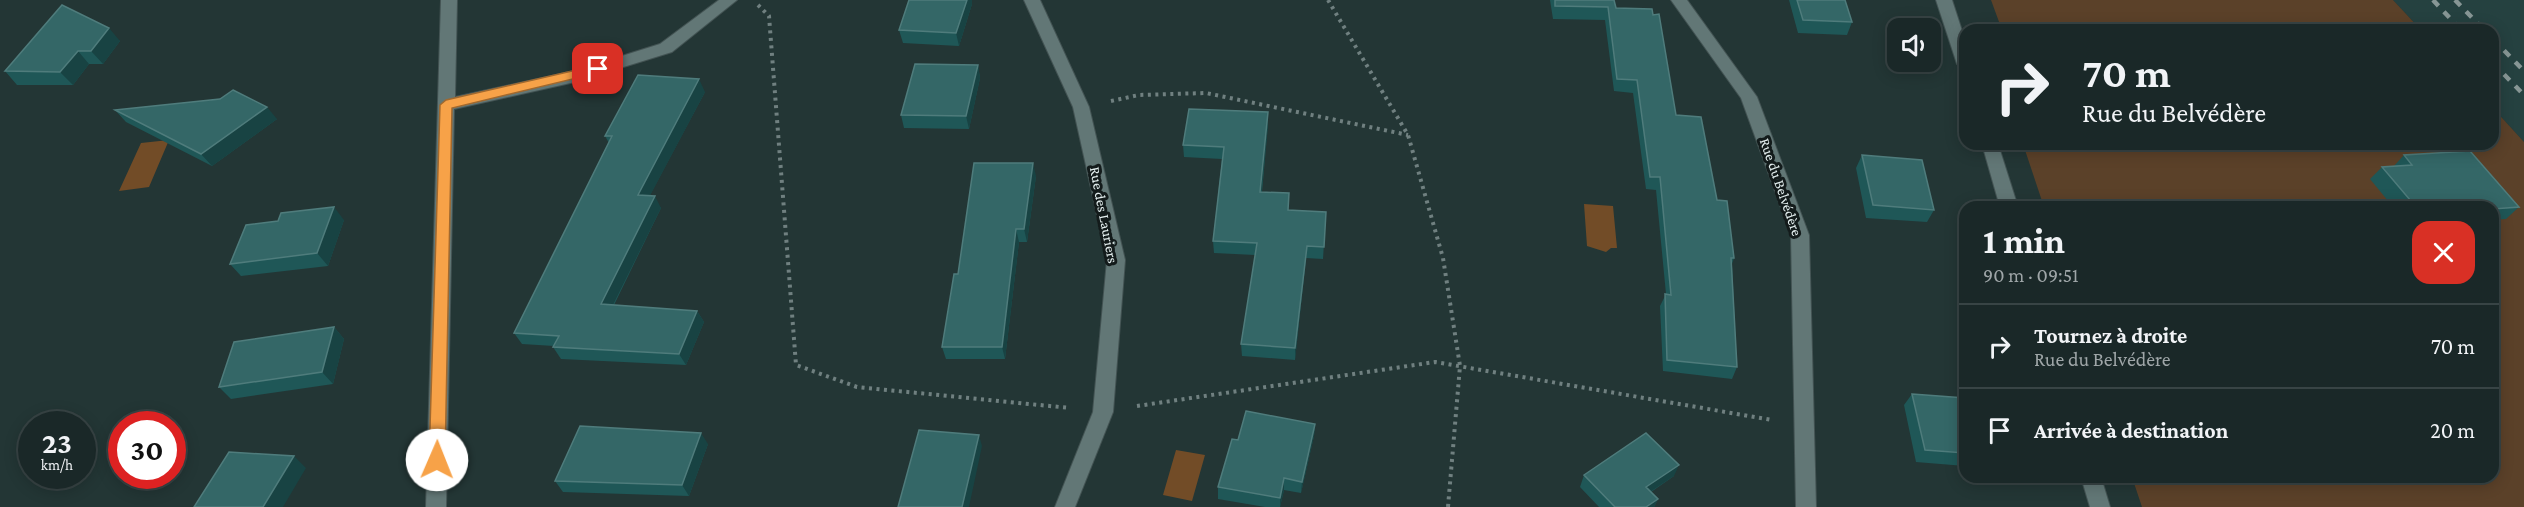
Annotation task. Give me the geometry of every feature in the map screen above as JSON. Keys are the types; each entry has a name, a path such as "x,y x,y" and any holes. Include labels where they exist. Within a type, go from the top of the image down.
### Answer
{"street":[{"path":"436,507 449,0"},
{"path":"446,105 575,76 666,48 729,0"},
{"name":"Rue des Lauriers","path":"1032,0 1081,107 1116,261 1102,412 1065,507"},
{"name":"Rue du Belvédère","path":"1679,0 1749,97 1800,235 1806,507"},
{"path":"1944,0 1959,46"},
{"path":"1992,150 2007,201"},
{"path":"2093,483 2100,507"}],"path":[{"path":"753,0 769,16 796,365 857,387 1102,412 1435,362 1803,425"},
{"path":"1328,0 1408,135 1443,258 1460,366 1448,507"},
{"path":"1081,107 1139,95 1206,93 1408,135"}],"shaded area":[{"path":"1991,0 2393,0 2415,24 2000,24"},
{"path":"2393,0 2524,0 2524,142 2499,115 2499,24 2415,24"},
{"path":"2499,115 2524,142 2524,507 2142,507 2134,483 2499,483 2499,201 2042,201 2025,150 2499,150"},
{"path":"169,140 149,187 119,191 141,143"},
{"path":"1584,204 1613,206 1617,248 1611,248 1606,252 1587,246"},
{"path":"1176,450 1205,455 1192,501 1163,495"}],"building":[{"path":"909,0 967,0 956,33 899,30"},
{"path":"1555,0 1614,0 1616,8 1652,9 1653,15 1659,14 1676,115 1701,117 1717,200 1727,201 1734,258 1731,258 1737,367 1667,360 1665,294 1671,295 1660,177 1650,177 1637,80 1617,79 1608,7 1555,6"},
{"path":"1797,0 1845,0 1852,22 1803,20"},
{"path":"62,5 109,28 91,51 78,51 60,72 5,71"},
{"path":"915,64 978,65 966,116 901,115"},
{"path":"638,75 699,79 638,195 655,196 601,304 697,311 679,354 553,347 559,336 514,333 612,136 605,136"},
{"path":"233,90 267,107 201,154 115,110 220,99"},
{"path":"1189,109 1268,112 1260,192 1289,193 1288,210 1326,212 1324,247 1307,246 1295,348 1241,344 1257,243 1213,241 1224,147 1183,145"},
{"path":"2470,151 2519,207 2499,209 2499,201 2411,201 2382,167 2412,165 2404,155"},
{"path":"1862,155 1922,160 1934,210 1873,205"},
{"path":"974,163 1033,163 1024,229 1016,229 1002,347 942,347 954,274 958,274"},
{"path":"334,207 317,253 230,264 246,225 278,221 281,213"},
{"path":"334,327 322,372 219,387 234,342"},
{"path":"1912,394 1959,398 1959,453 1925,450"},
{"path":"1246,411 1315,424 1302,482 1284,478 1280,498 1218,487 1232,439 1238,440"},
{"path":"580,426 701,433 682,485 555,481"},
{"path":"919,430 979,435 962,507 898,507"},
{"path":"1646,433 1679,465 1646,487 1658,499 1646,507 1615,507 1584,475"},
{"path":"229,452 294,456 263,507 194,507"}],"railway":[{"path":"2433,0 2455,24"},
{"path":"2455,0 2478,24"},
{"path":"2499,45 2524,71"},
{"path":"2499,69 2524,95"}],"route":[{"path":"437,460 446,105 598,69"}]}
